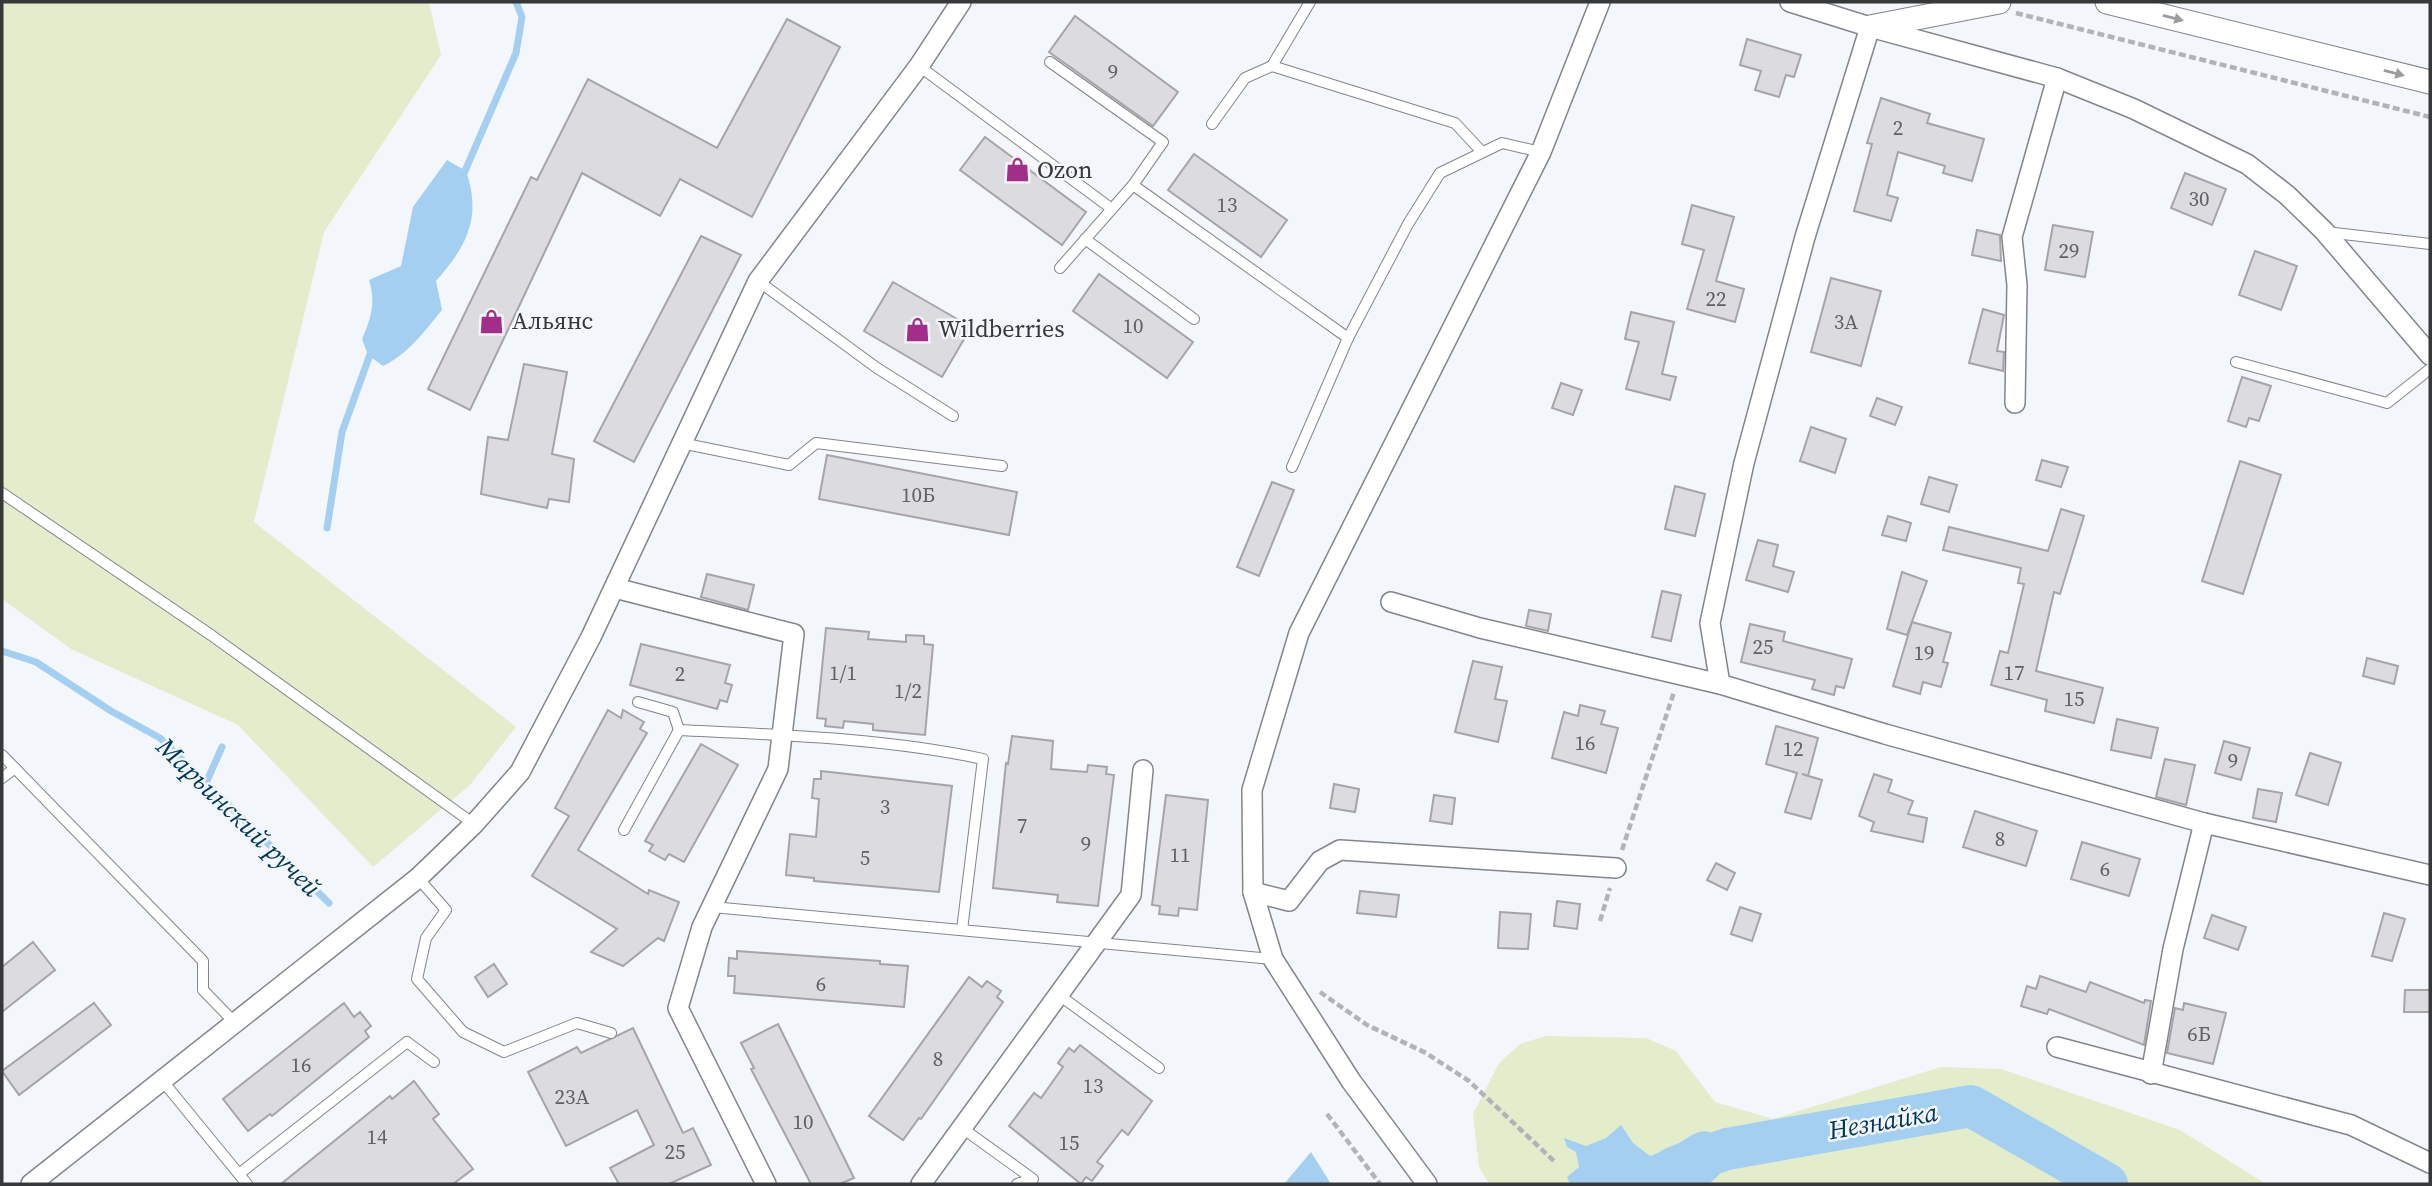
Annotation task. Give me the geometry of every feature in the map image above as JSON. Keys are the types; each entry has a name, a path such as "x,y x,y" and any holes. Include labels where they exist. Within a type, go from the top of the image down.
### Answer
{"street":[{"path":"31,1184 161,1079 237,1025 418,878 474,824 520,772 558,705 615,588 679,443 758,281 919,66 961,2"},
{"path":"1427,1184 1351,1082 1273,959 1253,892 1252,790 1299,634 1541,152 1600,2"},
{"path":"1790,2 1870,27 2057,78 2134,109 2247,164 2287,195 2324,231 2430,355"},
{"path":"2106,2 2430,82"},
{"path":"1870,27 1991,3"},
{"path":"1720,684 1710,623 1744,463 1805,237 1870,27"},
{"path":"2015,403 2017,285 2012,237 2057,78"},
{"path":"615,588 794,634 778,768 702,927 678,1008 766,1184"},
{"path":"1391,602 1480,628 1720,684 1885,734 2204,823 2430,875"},
{"path":"921,1184 1132,895 1143,770"},
{"path":"2151,1074 2173,949 2204,823"},
{"path":"1253,892 1289,901 1320,861 1340,850 1616,868"},
{"path":"2057,1047 2351,1125 2430,1163"}],"lane":[{"path":"1212,124 1245,78 1272,66 1310,2"},
{"path":"1050,62 1163,142 1133,185 1060,268"},
{"path":"919,66 1112,209"},
{"path":"1272,66 1455,123 1482,152"},
{"path":"1292,467 1348,338 1408,224 1440,173 1502,143 1541,152"},
{"path":"1133,185 1348,338"},
{"path":"2324,231 2430,244"},
{"path":"1085,239 1194,319"},
{"path":"758,281 877,368 953,416"},
{"path":"2236,362 2387,403 2430,369"},
{"path":"679,443 789,465 816,443 1002,466"},
{"path":"2,493 211,635 474,824"},
{"path":"624,830 679,730 673,712 638,702"},
{"path":"679,730 782,735 946,751 984,759 962,930"},
{"path":"2,755 203,961 203,990 237,1025"},
{"path":"2,778 15,768"},
{"path":"418,878 446,910 426,938 417,979 464,1032 504,1052 577,1023 611,1033"},
{"path":"711,907 1273,959"},
{"path":"1059,995 1159,1068"},
{"path":"239,1174 407,1042 434,1062"},
{"path":"161,1079 247,1184"},
{"path":"962,1128 1033,1179 1017,1184"}],"path":[{"path":"1991,3 2430,117"},
{"path":"1600,920 1680,674"},
{"path":"1315,988 1367,1025 1426,1053 1469,1081 1555,1162"},
{"path":"1327,1114 1380,1184"}],"green space":[{"path":"2,2 429,2 441,55 324,232 254,522 516,727 470,785 373,867 238,725 71,649 2,599"},
{"path":"1546,1036 1646,1038 1676,1051 1715,1102 1773,1119 1941,1067 2001,1069 2180,1130 2266,1184 1489,1184 1479,1167 1473,1114 1499,1063 1520,1044"}],"water":[{"path":"447,160 466,171 472,203 469,230 456,256 436,281 442,310 408,349 383,366 368,355 362,339 372,310 369,280 401,266 413,207"},
{"path":"1621,1125 1633,1143 1650,1156 1703,1131 1715,1135 1727,1149 1719,1175 1709,1184 1570,1184 1567,1177 1579,1167 1576,1152 1567,1147 1564,1138 1586,1146 1606,1138"},
{"path":"1311,1152 1331,1184 1284,1184"}],"building":[{"path":"1075,16 1178,92 1153,126 1049,52"},
{"path":"787,19 840,47 752,217 680,179 660,216 582,173 470,410 428,389 531,177 537,180 588,79 717,148"},
{"path":"1747,39 1801,55 1794,77 1786,75 1779,97 1755,90 1761,71 1740,65"},
{"path":"1881,98 1930,114 1927,123 1984,139 1972,181 1943,173 1945,166 1898,152 1887,195 1898,198 1891,221 1854,211 1872,144 1867,143"},
{"path":"985,137 1086,212 1062,245 960,170"},
{"path":"1194,154 1287,220 1261,257 1168,190"},
{"path":"2185,173 2226,189 2212,225 2171,208"},
{"path":"1692,205 1734,217 1716,281 1744,289 1735,322 1687,309 1704,250 1682,244"},
{"path":"2053,225 2093,232 2085,277 2045,270"},
{"path":"1977,230 2000,235 2001,261 1972,255"},
{"path":"701,236 741,255 634,462 594,441"},
{"path":"2255,251 2297,266 2281,310 2239,295"},
{"path":"1099,274 1193,342 1167,378 1073,311"},
{"path":"1831,278 1881,291 1861,366 1811,352"},
{"name":"Wildberries","path":"893,282 971,327 942,377 864,331"},
{"path":"1983,309 2004,315 1997,351 2004,352 2003,371 1969,363"},
{"path":"1631,312 1674,322 1662,374 1676,377 1670,400 1626,389 1639,342 1625,339"},
{"path":"524,364 567,372 552,454 574,459 569,502 549,499 547,508 481,494 488,437 508,440"},
{"path":"2242,377 2271,386 2259,421 2249,418 2246,427 2228,421"},
{"path":"1561,383 1582,390 1573,415 1552,408"},
{"path":"1877,398 1902,407 1895,425 1870,416"},
{"path":"1811,427 1846,439 1835,473 1800,461"},
{"path":"827,455 1017,492 1009,535 819,499"},
{"path":"2042,460 2068,467 2061,487 2036,480"},
{"path":"2240,461 2281,475 2243,594 2202,581"},
{"path":"1929,477 1957,485 1949,512 1921,504"},
{"path":"1272,482 1294,490 1259,576 1237,567"},
{"path":"1675,486 1705,494 1695,536 1665,529"},
{"path":"2061,509 2084,516 2060,594 2054,592 2036,671 2103,688 2094,723 2045,711 2047,700 1991,685 2000,651 2008,653 2024,584 2018,583 2021,568 1943,550 1949,527 2048,551"},
{"path":"1888,516 1911,523 1906,541 1882,535"},
{"path":"1758,540 1778,545 1773,566 1794,572 1788,592 1746,580"},
{"path":"1902,572 1927,581 1907,635 1887,629"},
{"path":"707,574 754,585 748,610 701,597"},
{"path":"1662,591 1681,595 1671,641 1652,637"},
{"path":"1529,610 1551,614 1548,631 1526,626"},
{"path":"1912,622 1951,633 1943,662 1948,663 1941,687 1923,682 1920,694 1893,686"},
{"path":"1750,624 1785,632 1783,641 1852,659 1844,688 1836,686 1834,695 1812,689 1815,680 1741,662"},
{"path":"826,628 869,632 868,639 906,642 906,635 924,636 924,644 933,645 925,735 873,730 873,724 844,721 843,728 825,726 826,719 817,718"},
{"path":"641,644 730,665 725,683 732,685 727,702 720,700 717,709 630,685"},
{"path":"2367,658 2398,666 2394,684 2363,676"},
{"path":"1473,661 1502,667 1495,699 1507,701 1498,742 1455,732"},
{"path":"1580,705 1605,711 1601,724 1618,728 1606,773 1552,758 1564,712 1578,716"},
{"path":"608,710 621,718 623,710 644,722 640,729 647,733 578,850 648,894 649,890 679,902 664,941 658,938 623,966 591,952 617,929 532,876 569,816 555,808"},
{"path":"2117,719 2158,728 2151,758 2111,750"},
{"path":"1776,726 1818,738 1808,776 1822,780 1811,819 1785,812 1797,773 1766,764"},
{"path":"1012,736 1053,741 1051,769 1087,772 1088,765 1107,767 1106,774 1114,775 1098,906 1057,902 1058,895 993,888 1006,763 1008,764"},
{"path":"2224,741 2250,748 2241,780 2215,773"},
{"path":"701,744 738,765 684,862 669,854 665,860 649,851 653,845 645,841"},
{"path":"2310,753 2341,763 2328,805 2296,795"},
{"path":"2165,759 2195,765 2186,805 2156,797"},
{"path":"821,771 952,786 939,892 814,881 814,878 786,875 790,834 816,837 819,799 812,798 814,779 821,779"},
{"path":"1874,774 1892,780 1888,792 1913,801 1908,814 1927,818 1923,842 1871,831 1874,822 1859,816"},
{"path":"1334,784 1359,789 1355,812 1330,808"},
{"path":"2258,789 2282,793 2276,822 2253,818"},
{"path":"1166,795 1208,800 1197,910 1179,908 1178,916 1159,914 1160,906 1152,905"},
{"path":"1434,795 1455,798 1452,824 1430,821"},
{"path":"1975,811 2037,831 2026,866 1963,847"},
{"path":"2082,842 2140,859 2129,896 2071,879"},
{"path":"1716,863 1735,873 1727,890 1707,880"},
{"path":"1360,891 1399,895 1396,917 1357,913"},
{"path":"1557,901 1580,904 1577,929 1554,926"},
{"path":"1740,907 1761,914 1752,941 1731,934"},
{"path":"1500,912 1531,914 1528,949 1498,948"},
{"path":"2384,913 2405,919 2392,961 2372,956"},
{"path":"2212,915 2246,927 2238,950 2204,938"},
{"path":"33,942 55,970 2,1012 2,967"},
{"path":"737,951 880,961 880,964 908,966 904,1007 734,993 735,976 728,976 729,958 737,959"},
{"path":"494,964 507,984 488,997 475,977"},
{"path":"2040,976 2086,992 2090,982 2144,1003 2145,1000 2151,1001 2144,1045 2049,1009 2047,1014 2021,1006 2027,986 2036,989"},
{"path":"969,977 982,987 987,981 1001,991 997,997 1003,1002 921,1119 919,1118 903,1140 869,1116"},
{"path":"2405,990 2430,990 2430,1012 2404,1012"},
{"path":"94,1003 111,1025 19,1095 2,1071"},
{"path":"344,1003 354,1017 360,1012 371,1026 365,1031 369,1037 272,1116 270,1114 248,1131 223,1099"},
{"path":"2184,1003 2226,1013 2213,1064 2167,1053 2175,1008 2183,1010"},
{"path":"778,1024 854,1178 840,1184 811,1184 751,1069 754,1068 741,1043"},
{"path":"633,1028 683,1133 693,1128 711,1165 669,1184 619,1184 610,1168 654,1145 637,1110 566,1146 528,1072 577,1047 581,1053"},
{"path":"1080,1045 1152,1101 1128,1135 1122,1130 1097,1162 1103,1166 1092,1181 1086,1177 1081,1184 1009,1126 1034,1093 1041,1098 1063,1067 1058,1063 1069,1048 1074,1052"},
{"path":"414,1081 439,1114 433,1119 473,1169 453,1184 281,1184 390,1096 392,1099"}],"waterway":[{"path":"462,178 516,53 522,17 516,2"},
{"path":"327,528 342,432 372,349"},
{"name":"Марьинский ручей","path":"2,651 36,662 111,711 160,738 329,903"},
{"path":"206,783 222,747"},
{"name":"Незнайка","path":"1646,1184 1675,1167 1727,1149 1971,1106 2107,1184"}],"place":[{"name":"Ozon","path":"1017,170"},
{"name":"Альянс","path":"492,321"},
{"name":"Wildberries","path":"918,329"}]}
